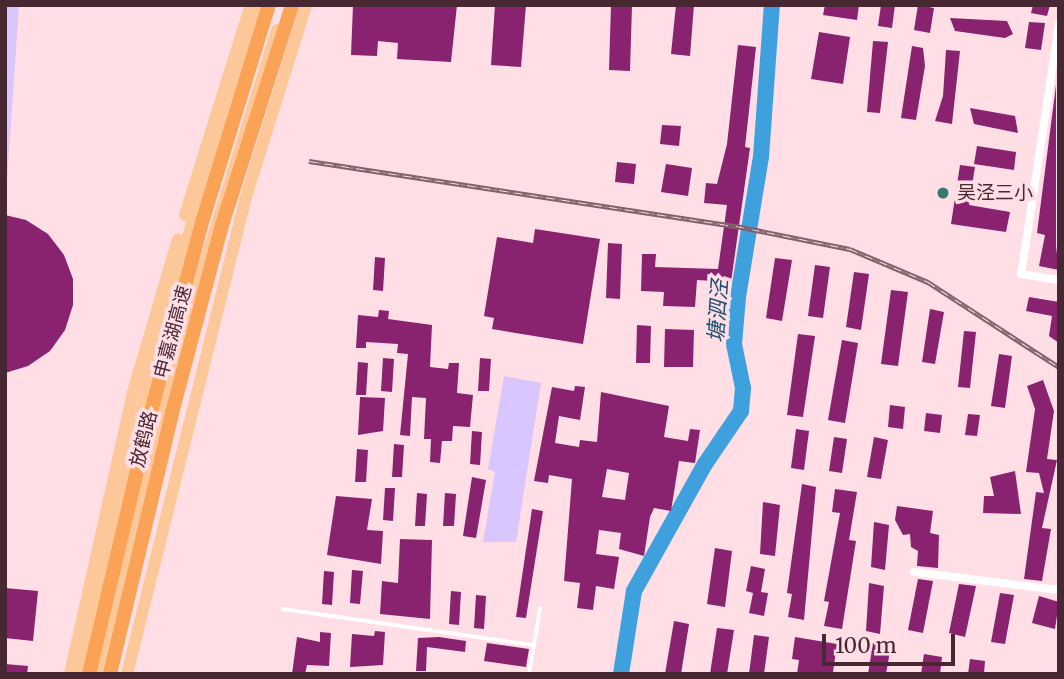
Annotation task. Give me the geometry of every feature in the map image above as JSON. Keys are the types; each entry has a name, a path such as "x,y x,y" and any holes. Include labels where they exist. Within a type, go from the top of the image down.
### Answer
{"highway":[{"name":"申嘉湖高速","path":"88,674 152,408 203,219 270,5"},
{"name":"申嘉湖高速","path":"110,674 219,238 292,5"}],"main road":[{"name":"放鹤路","path":"70,674 133,392 250,5"},
{"path":"80,674 155,352 214,146 262,5"},
{"name":"放鹤路","path":"88,674 178,299 270,5"},
{"name":"放鹤路","path":"101,674 171,373 285,5"},
{"path":"120,674 215,286 299,5"},
{"name":"放鹤路","path":"127,674 243,210 306,5"}],"street":[{"path":"1059,24 1055,74 1021,274 1059,280"},
{"path":"914,572 1059,590"}],"lane":[{"path":"283,609 534,645"},
{"path":"529,674 540,610"}],"shaded area":[{"path":"5,5 19,5 6,196 5,196"},
{"path":"504,376 541,383 516,542 483,542 495,472 488,469"}],"building":[{"path":"353,5 457,5 451,62 397,59 398,43 378,41 377,56 351,55"},
{"path":"495,5 526,5 521,67 491,65"},
{"path":"611,5 632,5 630,71 609,70"},
{"path":"676,5 694,5 690,56 671,54"},
{"path":"825,5 859,5 857,20 823,15"},
{"path":"881,5 895,5 892,28 878,26"},
{"path":"918,5 934,8 930,33 914,30"},
{"path":"1033,5 1050,5 1047,16 1031,13"},
{"path":"950,18 1007,21 1013,34 1005,38 955,31"},
{"path":"1029,22 1045,23 1041,50 1025,48"},
{"path":"819,32 850,37 843,84 811,79"},
{"path":"873,41 888,42 880,113 867,112"},
{"path":"738,45 756,47 745,147 750,148 731,282 697,280 695,307 663,306 664,292 641,291 642,254 656,254 655,267 718,269 727,205 704,203 706,183 717,184 727,144"},
{"path":"912,46 923,48 925,66 916,120 901,118"},
{"path":"946,50 960,51 952,124 935,121 943,96"},
{"path":"1056,85 1056,246 1059,270 1039,266 1045,235 1037,233"},
{"path":"970,108 1015,116 1018,133 974,124"},
{"path":"662,125 681,126 679,146 660,144"},
{"path":"977,146 1016,152 1014,170 974,164"},
{"path":"617,162 636,164 634,184 615,182"},
{"path":"666,164 692,168 688,196 661,192"},
{"path":"960,165 975,167 969,205 1010,212 1006,232 951,224"},
{"path":"5,215 26,220 48,234 64,255 73,279 73,305 65,330 50,351 28,366 5,373"},
{"path":"535,229 600,239 583,344 492,329 494,318 484,316 497,237 533,243"},
{"path":"608,243 622,244 620,299 606,298"},
{"path":"375,257 385,258 383,291 373,290"},
{"path":"775,258 792,260 782,321 766,318"},
{"path":"815,265 830,267 823,318 808,316"},
{"path":"854,272 869,274 861,330 846,327"},
{"path":"891,290 908,292 898,366 881,364"},
{"path":"1029,297 1059,302 1059,343 1049,336 1052,316 1026,311"},
{"path":"930,309 944,312 935,364 922,362"},
{"path":"379,310 389,311 388,319 432,325 430,367 448,369 449,363 459,363 457,393 473,395 470,427 453,426 452,441 442,441 440,463 430,462 431,439 424,439 426,398 412,397 410,436 400,435 408,354 397,353 398,344 366,342 366,348 356,348 358,315 378,317"},
{"path":"637,325 651,326 650,363 636,363"},
{"path":"665,329 694,330 693,367 664,367"},
{"path":"964,331 976,332 970,388 958,387"},
{"path":"798,334 815,336 803,417 787,415"},
{"path":"842,340 858,343 845,423 828,420"},
{"path":"999,354 1012,356 1005,408 991,406"},
{"path":"383,358 394,359 392,392 381,391"},
{"path":"480,358 491,359 489,391 478,391"},
{"path":"358,362 368,363 366,395 356,395"},
{"path":"1043,380 1054,411 1047,459 1057,460 1042,528 1051,529 1042,581 1024,579 1036,492 1044,493 1039,473 1026,472 1035,409 1027,386"},
{"path":"575,386 585,387 580,420 559,416 555,443 579,447 580,440 597,442 601,392 669,406 664,437 688,441 690,429 700,430 695,463 679,461 671,511 654,508 650,517 644,556 619,549 621,533 599,530 596,554 619,557 614,589 596,586 593,610 577,608 580,583 564,581 572,479 549,475 548,483 534,481 552,387 574,391","holes":["607,469 629,473 625,500 602,497"]},
{"path":"360,397 385,398 383,431 358,435"},
{"path":"890,405 905,407 903,429 888,427"},
{"path":"926,413 942,415 940,433 924,431"},
{"path":"968,414 980,415 977,436 965,435"},
{"path":"796,429 809,431 804,470 791,468"},
{"path":"472,431 482,432 480,465 470,464"},
{"path":"834,437 847,439 842,473 829,471"},
{"path":"874,437 888,440 881,479 867,477"},
{"path":"394,444 404,445 402,477 392,477"},
{"path":"357,449 368,450 366,482 355,482"},
{"path":"1015,471 1021,514 983,513 984,496 994,496 990,477"},
{"path":"472,477 486,480 476,538 463,536"},
{"path":"802,484 816,487 804,620 788,617 792,594 787,593"},
{"path":"385,488 395,488 393,521 383,520"},
{"path":"835,489 857,492 849,540 856,541 842,629 824,626 829,602 824,601 840,513 832,512"},
{"path":"417,493 427,494 425,526 415,526"},
{"path":"445,493 456,494 454,526 443,526"},
{"path":"336,496 372,499 367,530 383,531 381,564 327,555"},
{"path":"763,502 780,505 775,556 760,554"},
{"path":"897,506 933,511 930,533 939,535 938,568 917,566 918,551 911,547 910,534 903,535 895,520"},
{"path":"532,509 543,511 526,618 516,617"},
{"path":"874,522 889,525 885,570 871,567"},
{"path":"400,539 432,540 430,619 380,614 382,581 398,583"},
{"path":"715,548 732,551 725,607 707,604"},
{"path":"751,566 765,569 761,592 768,593 764,616 749,613 753,593 746,591"},
{"path":"352,570 363,571 360,604 350,603"},
{"path":"324,571 334,572 332,605 322,604"},
{"path":"918,579 933,581 923,633 908,630"},
{"path":"869,583 884,586 880,634 866,631"},
{"path":"959,584 976,586 965,637 949,633"},
{"path":"5,588 38,591 33,641 5,638"},
{"path":"451,591 461,592 459,625 449,624"},
{"path":"1000,593 1014,595 1005,644 991,642"},
{"path":"476,595 486,596 484,629 474,628"},
{"path":"1039,596 1059,602 1055,629 1032,623"},
{"path":"674,621 689,624 681,674 665,674"},
{"path":"717,628 734,630 727,674 710,674"},
{"path":"375,631 385,632 383,665 350,667 352,634 374,636"},
{"path":"320,632 331,633 329,666 307,665 305,674 292,674 297,637 320,642"},
{"path":"754,635 769,637 764,674 749,674"},
{"path":"439,637 466,641 465,652 427,647 426,671 416,671 418,638"},
{"path":"795,637 837,644 833,672 797,674 799,660 792,659"},
{"path":"487,643 529,649 526,667 484,661"},
{"path":"873,643 891,645 886,674 868,674"},
{"path":"924,654 942,657 940,674 921,674"},
{"path":"970,659 985,661 984,674 968,674"},
{"path":"5,664 28,666 27,674 5,674"}],"waterway":[{"name":"塘泗泾","path":"621,674 634,591 705,464 741,411 743,388 734,344 738,297 761,157 772,5"}],"railway":[{"path":"309,161 736,226 850,249 928,282 1059,367"}],"place":[{"name":"吴泾三小","path":"943,193"}]}
